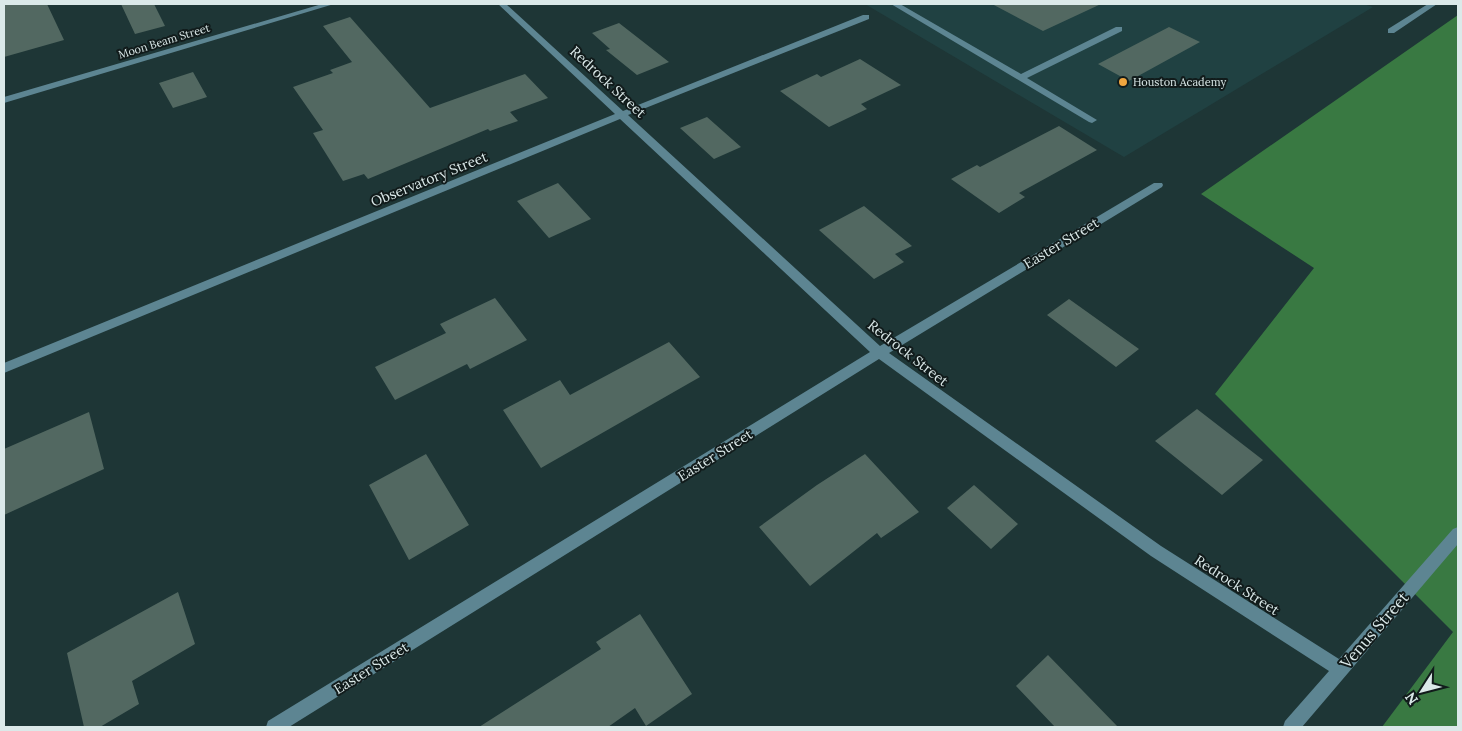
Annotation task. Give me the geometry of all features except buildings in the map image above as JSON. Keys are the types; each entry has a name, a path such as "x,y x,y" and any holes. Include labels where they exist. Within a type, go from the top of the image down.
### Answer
{"street":[{"name":"Moon Beam Street","path":"4,100 330,4"},
{"name":"Redrock Street","path":"502,4 878,353 1156,551 1340,669"},
{"path":"895,4 1092,120"},
{"path":"1391,31 1433,4"},
{"name":"Observatory Street","path":"4,368 866,17"},
{"path":"1020,78 1119,29"},
{"name":"Easter Street","path":"274,727 878,353 1158,185"},
{"name":"Venus Street","path":"1291,727 1458,534"}],"shaded area":[{"name":"Houston Academy","path":"865,4 1363,4 1373,7 1124,157"}],"green space":[{"path":"1458,15 1458,727 1382,727 1453,632 1215,394 1314,268 1201,194"}],"place":[{"name":"Houston Academy","path":"1123,82"}]}
